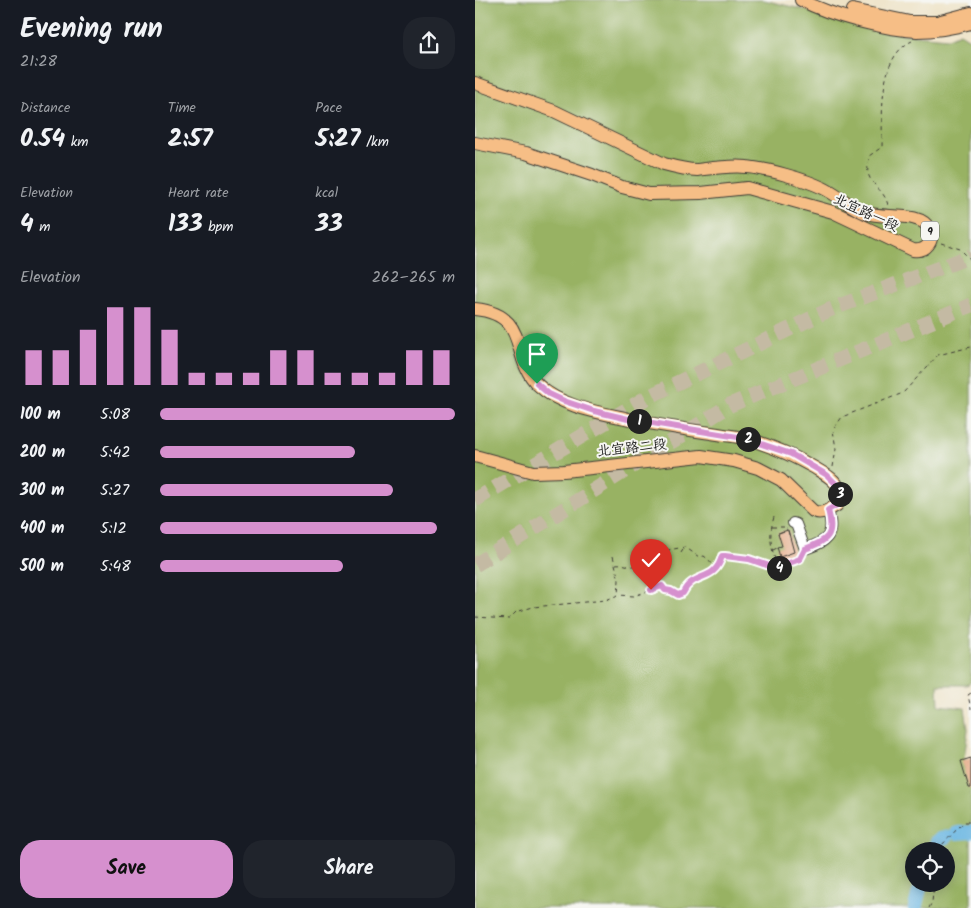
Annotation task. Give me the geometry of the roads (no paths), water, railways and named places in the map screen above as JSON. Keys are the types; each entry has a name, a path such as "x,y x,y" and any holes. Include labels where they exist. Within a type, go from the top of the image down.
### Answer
{"main road":[{"path":"802,0 910,22 937,22 971,13"},
{"path":"802,0 814,7 854,19 916,31 938,30 971,24"},
{"name":"北宜路一段","path":"475,83 554,111 650,158 678,168 696,170 746,166 805,180 835,194 865,213 892,217 914,217 924,220 931,233 931,239 929,245 920,251 913,250 833,212 747,188 701,193 649,194 622,187 526,153 475,143"},
{"name":"北宜路二段","path":"475,309 496,313 508,322 529,373 537,384 549,394 594,411 628,419 744,438 791,454 827,475 836,484 840,494 837,505 818,513 813,511 781,480 758,468 734,461 701,456 564,471 533,472 475,456"}],"lane":[{"path":"789,526 797,524 805,549 823,542 829,534 832,524 828,510"}],"waterway":[{"path":"957,833 971,832"},
{"path":"937,842 946,837"},
{"path":"915,908 919,892"}],"tunnel":[{"path":"475,500 646,398 829,310 971,256"},
{"path":"475,565 730,405 971,305"}]}
